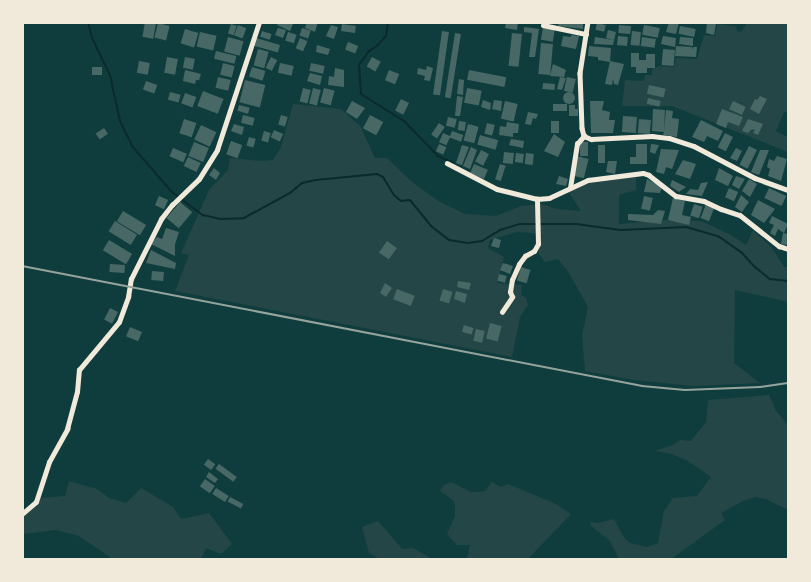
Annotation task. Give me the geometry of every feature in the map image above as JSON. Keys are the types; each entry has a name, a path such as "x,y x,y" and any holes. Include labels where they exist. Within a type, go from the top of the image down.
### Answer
{"street":[{"path":"22,514 36,502 49,462 67,429 77,392 80,370 116,327 128,297 131,279 161,219 199,178 217,150 259,22"},
{"path":"584,136 580,73 588,22"},
{"path":"543,25 586,34"},
{"path":"570,188 577,144 584,136"},
{"path":"584,136 591,139 652,136 668,138 694,146 755,178 788,190"},
{"path":"447,163 496,189 537,199 549,198 595,179 638,173 646,174 676,196 704,201 720,210 740,214 778,246 788,249"},
{"path":"502,312 512,298 510,292 512,280 518,264 525,256 534,251 539,235 537,199"}],"shaded area":[{"path":"747,23 788,23 788,112 784,112 776,131 788,137 788,152 672,106 622,106 625,80 644,81 645,75 652,75 652,69 660,66 674,67 676,58 697,59 704,35 715,36 717,24 735,26 738,32 742,31"},
{"path":"293,104 341,109 360,126 375,158 387,158 411,181 438,201 465,214 496,216 521,206 541,204 557,209 581,211 568,191 594,181 636,175 636,190 619,195 619,224 665,220 701,221 729,234 746,245 753,230 772,248 784,267 788,267 788,302 735,290 734,363 760,383 692,386 634,380 585,371 582,335 588,307 569,273 558,259 545,262 538,252 542,235 532,233 517,232 490,240 488,248 504,257 497,283 522,285 521,295 526,298 528,305 520,317 512,357 175,291 189,255 181,253 209,190 228,170 230,158 262,161 273,160 281,147"},
{"path":"769,395 776,411 788,425 788,510 766,499 755,497 721,513 725,520 671,559 619,559 609,540 591,526 590,522 598,523 614,519 623,536 630,543 647,547 658,543 664,511 673,498 697,496 711,477 688,461 672,454 655,451 673,445 680,440 691,441 706,422 708,400"},
{"path":"69,481 97,489 109,498 126,503 141,488 173,507 181,519 209,513 232,544 221,554 206,548 201,559 109,559 110,557 79,536 56,530 23,534 22,511 26,515 40,498 65,496"},
{"path":"451,482 471,492 485,491 492,482 501,487 508,484 554,503 571,514 528,559 467,559 470,545 457,545 447,534 455,516 455,505 453,500 440,491 444,485"},
{"path":"378,521 402,549 413,548 432,559 380,559 369,553 362,527"}],"building":[{"path":"145,22 156,24 153,39 142,37"},
{"path":"278,22 293,24 290,31 277,25"},
{"path":"307,22 318,22 315,32 305,28"},
{"path":"506,22 518,22 517,30 505,28"},
{"path":"559,22 583,22 583,29 558,26"},
{"path":"669,22 679,22 676,34 666,32"},
{"path":"707,22 716,24 714,35 706,33"},
{"path":"158,23 170,26 166,40 154,38"},
{"path":"597,23 606,25 604,32 595,30"},
{"path":"231,24 237,26 234,35 228,34"},
{"path":"342,24 356,26 355,33 341,31"},
{"path":"238,25 246,28 242,38 234,35"},
{"path":"331,25 338,27 334,39 326,36"},
{"path":"619,25 631,26 630,34 618,33"},
{"path":"644,25 660,28 658,38 642,35"},
{"path":"680,26 696,29 694,37 678,34"},
{"path":"524,27 539,29 535,57 529,57 532,33 524,32"},
{"path":"543,27 555,29 553,42 541,40"},
{"path":"278,28 286,30 283,38 275,35"},
{"path":"302,28 311,31 308,38 300,36"},
{"path":"185,29 198,33 194,47 181,43"},
{"path":"608,30 616,32 613,45 594,44 595,37 614,40 606,38"},
{"path":"262,31 272,34 270,40 260,37"},
{"path":"442,31 449,32 440,95 433,94"},
{"path":"632,31 641,32 639,46 631,45"},
{"path":"200,32 217,36 213,50 197,47"},
{"path":"288,32 297,35 294,43 285,41"},
{"path":"455,33 461,34 451,98 445,97"},
{"path":"512,33 522,34 518,67 509,66"},
{"path":"571,35 579,36 576,49 561,46 563,36 571,37"},
{"path":"618,36 628,37 627,46 617,45"},
{"path":"663,36 676,38 675,47 661,44"},
{"path":"228,37 243,41 240,56 224,51"},
{"path":"642,37 656,39 655,48 641,46"},
{"path":"680,37 693,38 693,46 679,44"},
{"path":"256,38 280,45 278,53 254,46"},
{"path":"300,38 307,41 303,51 296,48"},
{"path":"348,42 358,46 355,54 345,49"},
{"path":"541,43 553,44 550,75 538,74"},
{"path":"317,45 330,49 328,55 316,52"},
{"path":"589,46 611,48 610,62 598,60 598,57 588,56"},
{"path":"676,46 692,47 692,50 693,47 697,47 696,57 675,56"},
{"path":"258,49 269,52 264,68 254,65"},
{"path":"663,49 675,50 674,66 662,65"},
{"path":"216,51 236,56 234,64 214,59"},
{"path":"631,53 639,53 639,60 646,60 646,54 655,54 655,68 647,68 647,73 636,73 636,67 631,67"},
{"path":"167,57 178,59 175,75 164,73"},
{"path":"185,57 195,59 193,70 183,68"},
{"path":"271,57 277,60 272,71 266,68"},
{"path":"372,57 381,62 375,71 367,67"},
{"path":"139,61 150,63 148,75 137,73"},
{"path":"610,61 624,64 618,85 614,84 613,79 612,85 605,84"},
{"path":"223,63 235,66 232,78 220,75"},
{"path":"280,63 294,66 292,76 278,73"},
{"path":"311,63 325,66 323,74 309,71"},
{"path":"553,64 566,70 564,77 550,76"},
{"path":"427,66 433,68 430,81 424,80 425,76 417,74 418,68 426,70"},
{"path":"92,67 102,67 102,75 92,75"},
{"path":"252,67 265,71 262,81 249,77"},
{"path":"335,68 344,70 344,87 328,85 329,76 334,77"},
{"path":"185,70 201,74 195,84 183,81"},
{"path":"389,70 399,74 395,84 385,80"},
{"path":"469,70 506,77 504,87 467,80"},
{"path":"310,73 322,76 320,85 307,81"},
{"path":"218,77 231,80 228,91 216,88"},
{"path":"560,77 566,78 562,90 557,89"},
{"path":"567,77 576,79 573,93 564,91"},
{"path":"459,79 464,80 463,95 457,94"},
{"path":"245,80 265,85 260,107 239,102"},
{"path":"146,81 157,85 154,94 143,89"},
{"path":"543,83 555,84 554,90 542,89"},
{"path":"649,85 666,89 664,98 647,94"},
{"path":"303,88 311,90 307,104 300,102"},
{"path":"313,88 321,90 317,105 309,104"},
{"path":"324,88 335,91 331,105 320,102"},
{"path":"467,88 482,91 479,106 464,103"},
{"path":"203,91 224,99 218,114 197,106"},
{"path":"170,92 181,95 179,103 168,100"},
{"path":"569,92 575,98 569,104 563,98"},
{"path":"185,93 196,97 193,107 181,103"},
{"path":"457,96 463,97 460,116 455,116"},
{"path":"760,96 767,99 759,114 750,109 755,99 757,100"},
{"path":"648,98 661,101 659,107 647,104"},
{"path":"401,99 409,103 403,115 395,111"},
{"path":"483,100 491,103 490,110 481,107"},
{"path":"494,100 502,101 501,111 492,109"},
{"path":"352,101 365,108 357,119 346,112"},
{"path":"505,101 518,104 514,121 501,119"},
{"path":"590,101 604,101 602,110 610,112 609,120 615,120 613,133 591,133"},
{"path":"733,101 746,107 742,115 729,109"},
{"path":"553,104 567,104 567,111 553,111"},
{"path":"239,105 250,108 248,114 237,111"},
{"path":"569,105 575,105 575,109 578,109 578,116 569,116"},
{"path":"653,109 665,110 664,130 666,110 673,111 672,118 679,119 677,137 663,135 664,132 652,131"},
{"path":"722,109 743,117 739,126 728,122 726,128 716,124"},
{"path":"528,112 538,114 536,119 533,118 531,125 525,124"},
{"path":"243,115 255,118 253,126 241,123"},
{"path":"281,115 288,117 285,127 278,125"},
{"path":"370,115 383,122 376,135 363,128"},
{"path":"623,116 637,117 636,133 622,132"},
{"path":"448,117 457,119 455,128 446,126"},
{"path":"184,119 196,123 192,137 179,133"},
{"path":"639,119 651,120 650,134 638,133"},
{"path":"748,119 763,124 758,135 753,133 755,130 752,129 748,133 742,131"},
{"path":"701,120 723,131 718,141 707,136 704,142 692,137"},
{"path":"459,121 466,122 465,131 458,130"},
{"path":"551,121 559,121 559,133 551,133"},
{"path":"507,122 519,124 518,133 513,133 513,137 499,135 500,126 506,127"},
{"path":"439,123 445,127 437,139 431,135"},
{"path":"487,123 495,125 492,136 484,134"},
{"path":"234,124 244,127 242,135 231,131"},
{"path":"468,124 479,127 474,143 464,140"},
{"path":"201,125 216,132 210,147 194,140"},
{"path":"104,128 108,134 100,139 96,134"},
{"path":"274,130 283,134 280,141 271,137"},
{"path":"264,131 271,133 268,143 261,141"},
{"path":"452,131 463,135 461,142 450,138"},
{"path":"443,133 450,136 446,145 439,142"},
{"path":"725,133 733,137 726,151 718,147"},
{"path":"554,134 565,142 558,157 544,151"},
{"path":"480,135 498,140 496,150 477,145"},
{"path":"249,137 256,139 253,148 247,146"},
{"path":"511,139 524,141 523,148 509,145"},
{"path":"231,141 242,145 237,158 226,154"},
{"path":"194,142 209,148 203,162 188,156"},
{"path":"580,142 588,142 588,156 580,156"},
{"path":"439,144 446,147 443,154 436,151"},
{"path":"636,144 647,144 647,164 630,164 630,157 636,157"},
{"path":"651,144 659,145 655,154 650,152"},
{"path":"462,145 469,147 462,165 456,163"},
{"path":"598,145 605,145 605,163 598,163"},
{"path":"749,146 757,150 747,169 739,165"},
{"path":"471,147 477,150 470,169 463,166"},
{"path":"173,148 187,154 183,162 169,156"},
{"path":"736,148 742,151 737,161 730,158"},
{"path":"661,149 679,150 672,169 666,167 664,174 656,172"},
{"path":"481,150 489,154 483,166 475,162"},
{"path":"760,150 769,150 759,175 751,172"},
{"path":"504,152 514,153 513,164 503,163"},
{"path":"516,153 524,154 523,163 515,162"},
{"path":"526,153 534,154 533,165 525,164"},
{"path":"577,156 589,159 584,178 572,175"},
{"path":"777,156 787,159 781,181 768,176 770,169 767,167 769,159 774,161"},
{"path":"188,157 201,163 196,172 184,166"},
{"path":"683,160 696,164 690,179 675,174"},
{"path":"608,161 617,161 615,174 606,172"},
{"path":"474,164 488,170 484,179 470,173"},
{"path":"500,164 506,166 501,181 495,179"},
{"path":"214,168 220,173 216,180 209,175"},
{"path":"719,168 733,176 728,186 715,180"},
{"path":"559,176 568,179 566,186 556,184"},
{"path":"736,176 745,179 739,189 732,185"},
{"path":"647,179 662,187 660,193 644,192"},
{"path":"749,179 757,184 750,197 742,191"},
{"path":"672,180 686,187 679,192 670,186"},
{"path":"708,182 702,196 686,194 690,189 698,190 701,183"},
{"path":"729,188 738,192 734,201 725,197"},
{"path":"769,188 786,196 782,206 764,198"},
{"path":"741,195 749,202 742,212 735,207"},
{"path":"159,196 168,200 164,209 155,205"},
{"path":"644,196 653,198 650,211 641,209"},
{"path":"673,198 685,201 682,215 691,217 689,225 668,220"},
{"path":"758,200 775,209 764,223 751,215"},
{"path":"180,202 192,212 179,228 167,218"},
{"path":"694,204 703,207 699,218 690,215"},
{"path":"706,204 714,207 709,221 701,218"},
{"path":"658,210 665,211 661,224 628,220 628,214 653,215"},
{"path":"123,211 146,225 140,235 117,221"},
{"path":"772,216 788,224 784,233 778,229 775,236 770,233 774,225 769,223"},
{"path":"115,221 137,235 131,245 109,231"},
{"path":"166,228 179,232 175,244 175,256 151,244 157,237 162,239"},
{"path":"783,233 788,234 788,245 781,244"},
{"path":"494,238 501,240 499,248 491,246"},
{"path":"109,240 132,254 126,264 103,250"},
{"path":"387,241 397,248 389,259 379,252"},
{"path":"151,250 176,263 175,269 146,263"},
{"path":"503,263 513,266 510,274 500,270"},
{"path":"110,264 125,265 124,273 109,272"},
{"path":"521,267 531,270 526,283 517,280"},
{"path":"152,271 164,272 163,281 151,280"},
{"path":"499,274 507,276 505,283 497,281"},
{"path":"458,281 471,283 469,290 457,287"},
{"path":"385,283 392,288 386,297 380,293"},
{"path":"397,289 415,296 411,306 393,299"},
{"path":"443,289 453,292 449,303 439,300"},
{"path":"456,291 467,294 465,303 454,299"},
{"path":"110,308 118,312 112,324 104,320"},
{"path":"490,323 502,326 498,341 486,339"},
{"path":"464,325 474,328 472,335 462,332"},
{"path":"130,327 142,332 138,341 126,336"},
{"path":"476,329 485,331 482,343 473,341"},
{"path":"208,459 215,464 211,470 204,465"},
{"path":"219,464 237,477 233,482 215,469"},
{"path":"209,472 218,479 215,483 206,477"},
{"path":"205,479 215,486 210,493 200,486"},
{"path":"216,488 229,496 225,502 212,494"},
{"path":"230,497 243,504 241,508 228,501"}],"waterway":[{"path":"88,22 92,38 110,75 120,121 132,146 172,192 203,215 221,219 244,218 290,193 302,183 377,174 383,177 394,195 401,201 410,200 431,226 449,240 468,243 482,241 500,230 520,224 576,224 621,230 686,227 718,236 741,252 770,279 788,281"},
{"path":"388,22 386,36 369,51 359,65 361,94 404,121 438,156 454,163"}],"railway":[{"path":"22,266 642,386 685,390 760,387 788,383"}]}
